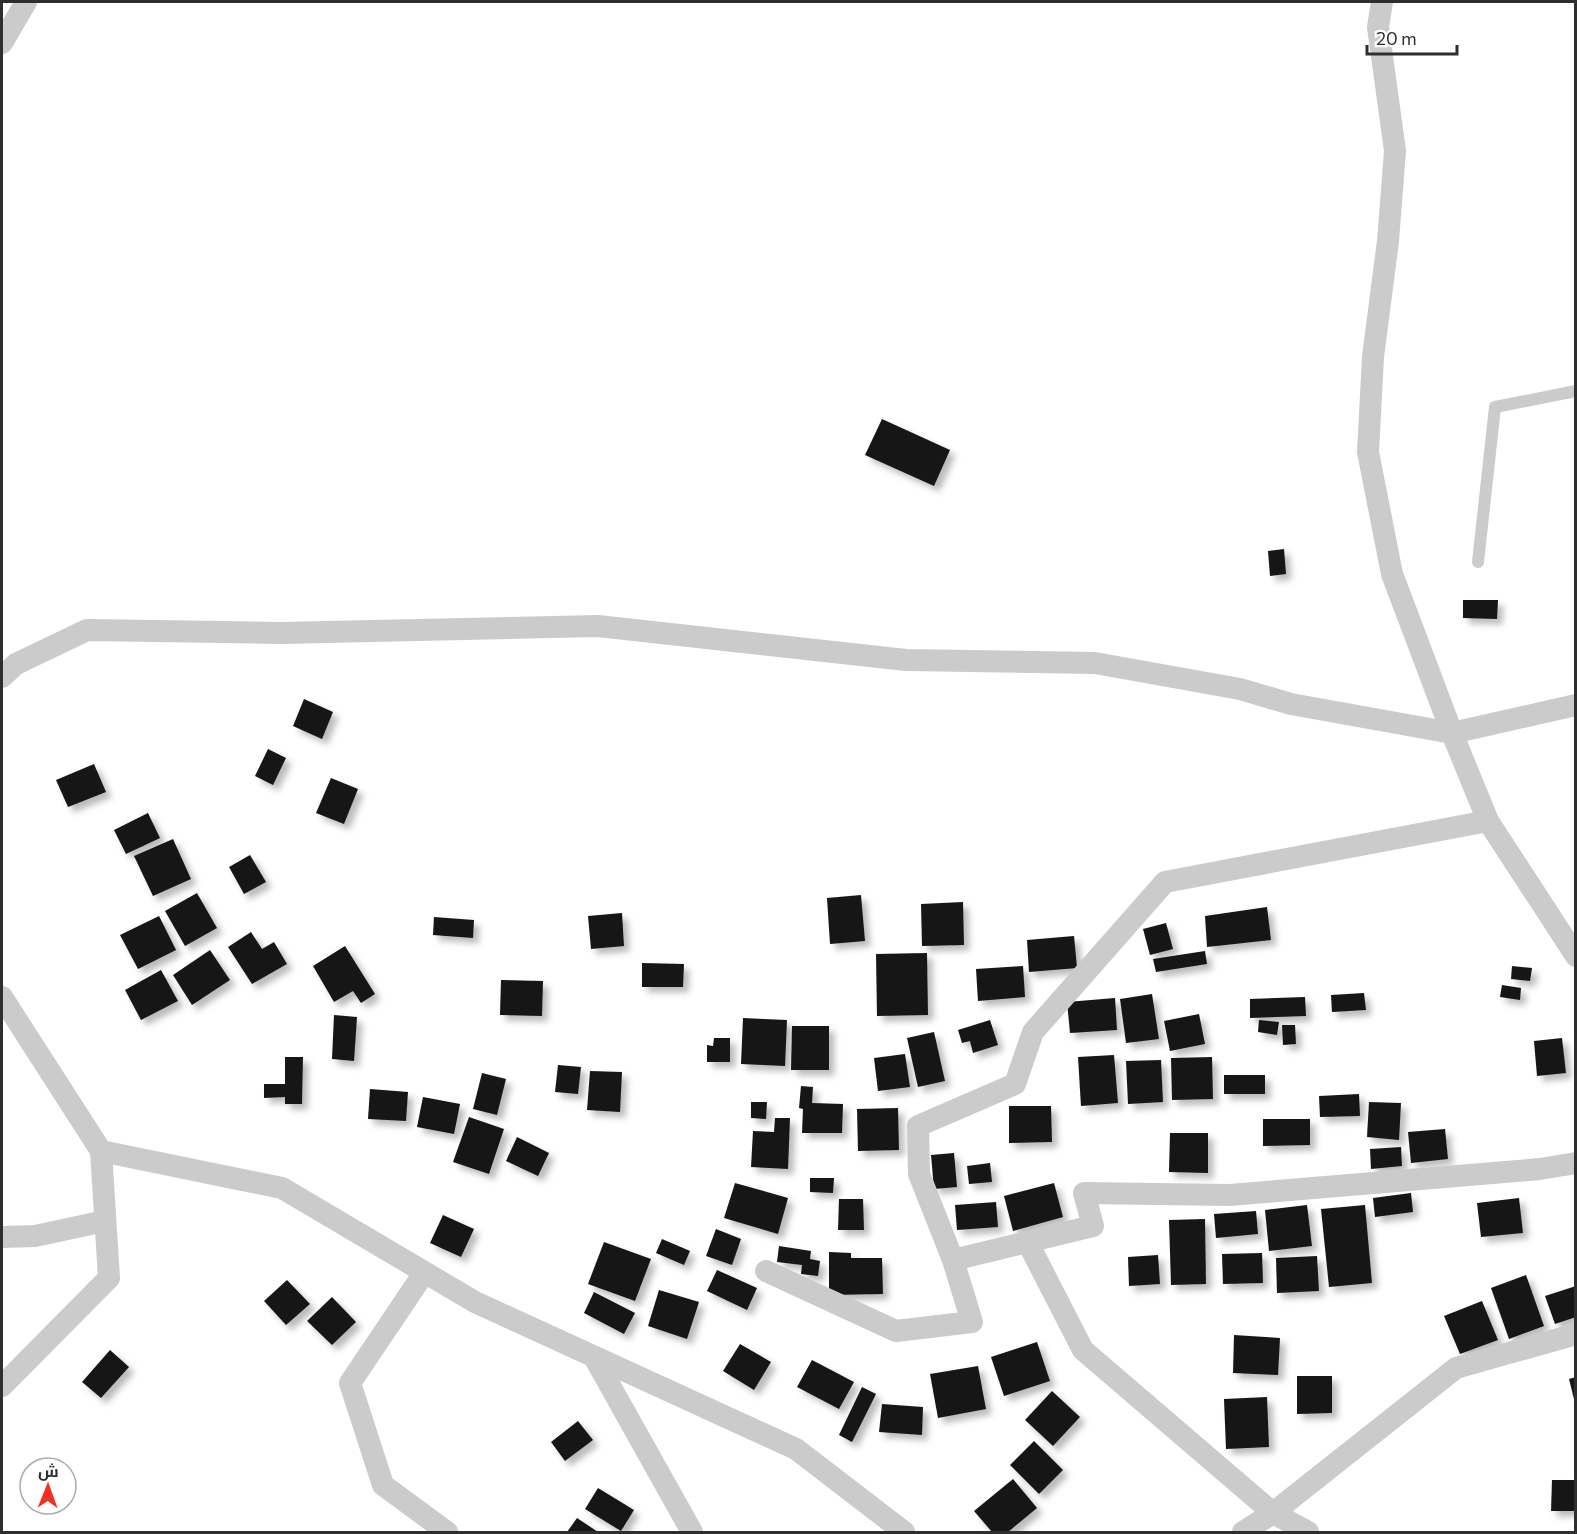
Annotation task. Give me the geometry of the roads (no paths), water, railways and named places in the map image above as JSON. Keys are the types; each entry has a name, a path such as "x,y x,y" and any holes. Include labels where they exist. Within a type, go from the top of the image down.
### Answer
{"street":[{"path":"2,43 26,2"},
{"path":"1382,2 1378,27 1395,151 1388,241 1372,357 1368,452 1392,574 1488,821 1575,956"},
{"path":"2,677 16,664 87,630 281,633 598,626 906,660 1095,663 1240,689 1290,704 1452,733 1575,705"},
{"path":"766,1271 896,1330 972,1322 953,1260 919,1174 918,1126 1015,1084 1033,1032 1165,882 1488,821"},
{"path":"2,997 101,1151 109,1278 2,1386"},
{"path":"101,1151 282,1188 475,1302 796,1449 904,1533"},
{"path":"953,1260 1093,1226 1084,1193 1230,1195 1540,1169 1575,1162"},
{"path":"2,1237 35,1236 105,1221"},
{"path":"1028,1243 1083,1350 1272,1513 1308,1533"},
{"path":"424,1273 350,1383 383,1485 447,1533"},
{"path":"1243,1533 1272,1513 1456,1368 1575,1334"},
{"path":"594,1357 692,1533"}],"lane":[{"path":"1478,562 1495,407 1575,391"}]}
